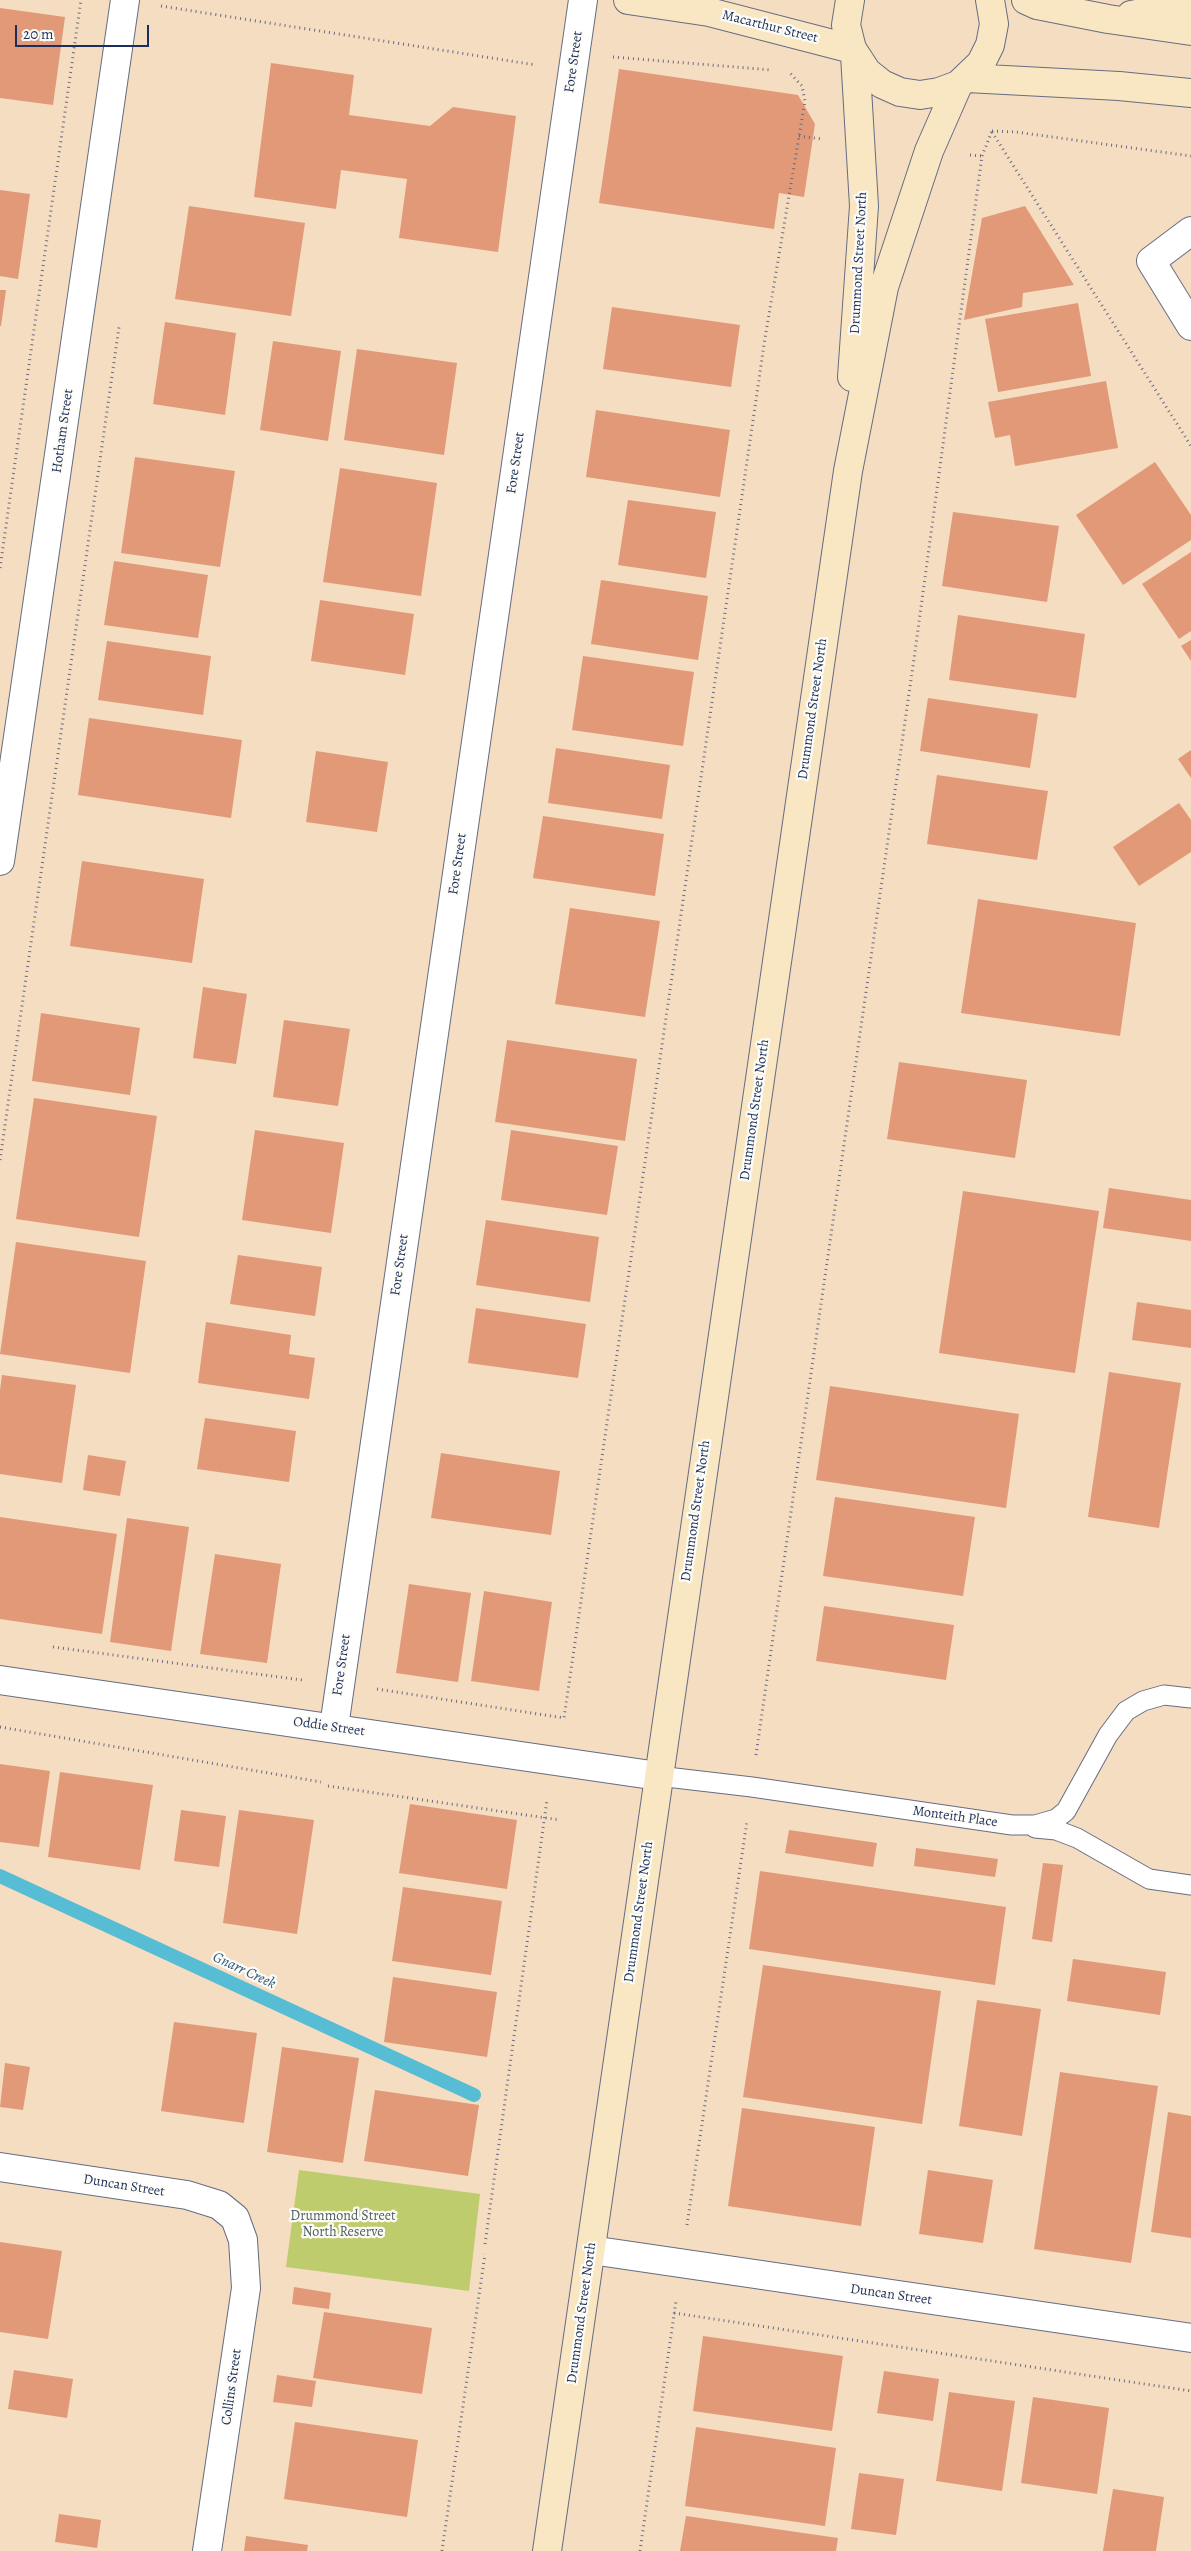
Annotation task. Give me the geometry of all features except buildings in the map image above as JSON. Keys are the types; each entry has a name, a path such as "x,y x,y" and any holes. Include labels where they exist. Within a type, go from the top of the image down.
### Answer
{"main road":[{"name":"Macarthur Street","path":"628,0 709,12 853,52"},
{"path":"850,0 846,25 853,52 866,72 882,84 900,92 920,95 939,92 962,82 1119,86 1191,93"},
{"name":"Drummond Street North","path":"547,2551 848,471 884,288 929,151 962,82 981,63 990,45 994,24 990,0"},
{"path":"1026,0 1037,5 1108,20 1191,31"},
{"path":"1108,20 1191,4"},
{"name":"Drummond Street North","path":"848,471 864,206 853,52"}],"street":[{"name":"Hotham Street","path":"0,861 125,0"},
{"name":"Fore Street","path":"334,1727 583,0"},
{"path":"1191,231 1151,261 1191,326"},
{"name":"Oddie Street","path":"0,1680 334,1727 658,1776"},
{"name":"Duncan Street","path":"0,2167 200,2198 226,2209 238,2224"},
{"name":"Collins Street","path":"208,2551 246,2288 245,2252 238,2224"},
{"name":"Duncan Street","path":"592,2250 681,2265 1191,2338"}],"lane":[{"name":"Monteith Place","path":"658,1776 752,1787 1012,1825 1042,1824 1056,1819 1066,1811 1108,1735 1126,1711 1143,1701 1164,1695 1191,1698"},
{"path":"1012,1825 1068,1834 1142,1876 1153,1880 1191,1885"}],"path":[{"path":"0,568 81,0"},
{"path":"162,17 164,7 572,71"},
{"path":"613,57 780,71"},
{"path":"48,1646 340,1685 564,1718 765,338 805,101 802,86 790,72"},
{"path":"992,131 1016,132 1191,156"},
{"path":"992,131 1191,446"},
{"path":"640,2551 752,1787 912,669 982,156 992,131"},
{"path":"0,1160 120,320"},
{"path":"0,1727 321,1782"},
{"path":"328,1786 560,1820"},
{"path":"485,2244 547,1800"},
{"path":"442,2551 485,2254"},
{"path":"674,2313 1191,2392"}],"green space":[{"name":"Drummond Street North Reserve","path":"299,2170 480,2194 469,2291 286,2267"}],"waterway":[{"name":"Gnarr Creek","path":"0,1876 474,2095"}]}
